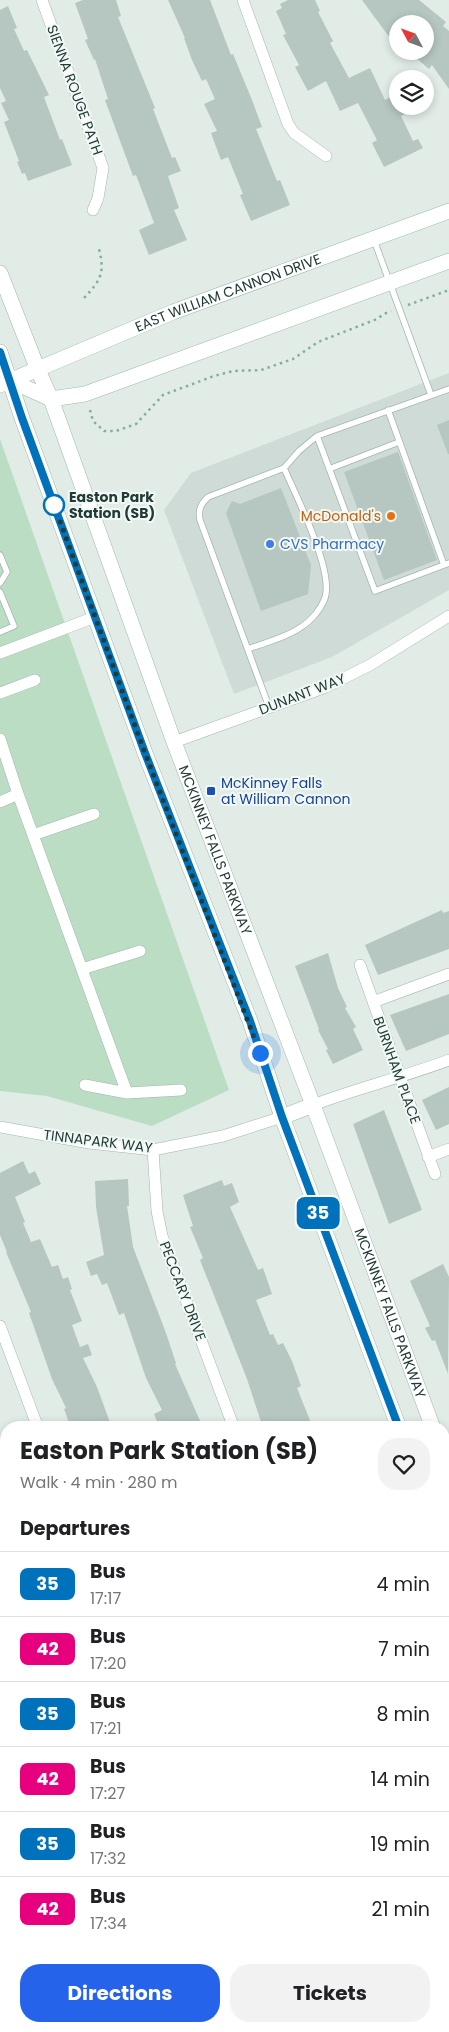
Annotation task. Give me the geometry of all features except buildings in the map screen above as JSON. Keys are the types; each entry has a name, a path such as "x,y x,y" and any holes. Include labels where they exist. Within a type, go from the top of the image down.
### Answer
{"main road":[{"name":"EAST WILLIAM CANNON DRIVE","path":"5,383 173,312 449,211"},
{"path":"5,383 51,399 86,394 449,261"},
{"name":"MCKINNEY FALLS PARKWAY","path":"0,273 51,399 174,742 313,1105 430,1421"},
{"path":"0,352 5,383 22,418 145,753 250,1021 282,1117 396,1421"},
{"path":"282,1117 313,1105"}],"street":[{"name":"SIENNA ROUGE PATH","path":"42,0 102,168 98,198 93,210"},
{"path":"243,0 288,124 294,133 326,156"},
{"name":"DUNANT WAY","path":"174,742 326,687 349,676 449,616"},
{"path":"0,653 95,617"},
{"path":"0,693 34,680"},
{"path":"0,738 18,794 127,1093"},
{"path":"0,802 18,794"},
{"path":"33,835 94,814"},
{"path":"82,969 140,951"},
{"name":"BURNHAM PLACE","path":"360,965 434,1174"},
{"path":"374,1002 449,974"},
{"path":"313,1105 400,1078 449,1060"},
{"path":"85,1085 127,1093 181,1090"},
{"name":"TINNAPARK WAY","path":"0,1127 90,1143 153,1150 223,1136 282,1117"},
{"path":"428,1157 449,1149"},
{"name":"PECCARY DRIVE","path":"153,1150 157,1211 162,1236 231,1421"},
{"path":"0,1326 35,1421"}],"lane":[{"path":"373,238 431,395"},
{"path":"269,707 198,513 200,506 208,497 284,468 299,451 317,436 449,389"},
{"path":"317,436 375,591 446,564 388,410"},
{"path":"329,469 400,442"},
{"path":"248,649 300,628 310,620 325,597 325,573 320,554 284,468"},
{"path":"0,555 6,572 0,583"},
{"path":"0,592 14,626 0,632"}],"path":[{"path":"84,298 99,280 102,272 99,249"},
{"path":"90,410 93,421 104,431 116,431 136,424 163,395 214,376 233,371 261,370 294,359 318,342 377,319 399,308 449,290"}],"shaded area":[{"path":"449,373 449,590 332,657 234,694 164,510 191,473"}],"green space":[{"path":"0,439 229,1090 152,1126 47,1096 0,1091"}],"bus line":[{"name":"35","path":"0,352 22,418 145,753 250,1021 282,1117 396,1421"}],"place":[{"name":"Easton Park Station (SB)","path":"54,505"},
{"name":"McDonald's","path":"391,516"},
{"name":"CVS Pharmacy","path":"270,544"},
{"name":"McKinney Falls at William Cannon","path":"211,791"}],"route":[{"path":"54,505 145,753 250,1021 260,1053"}]}
